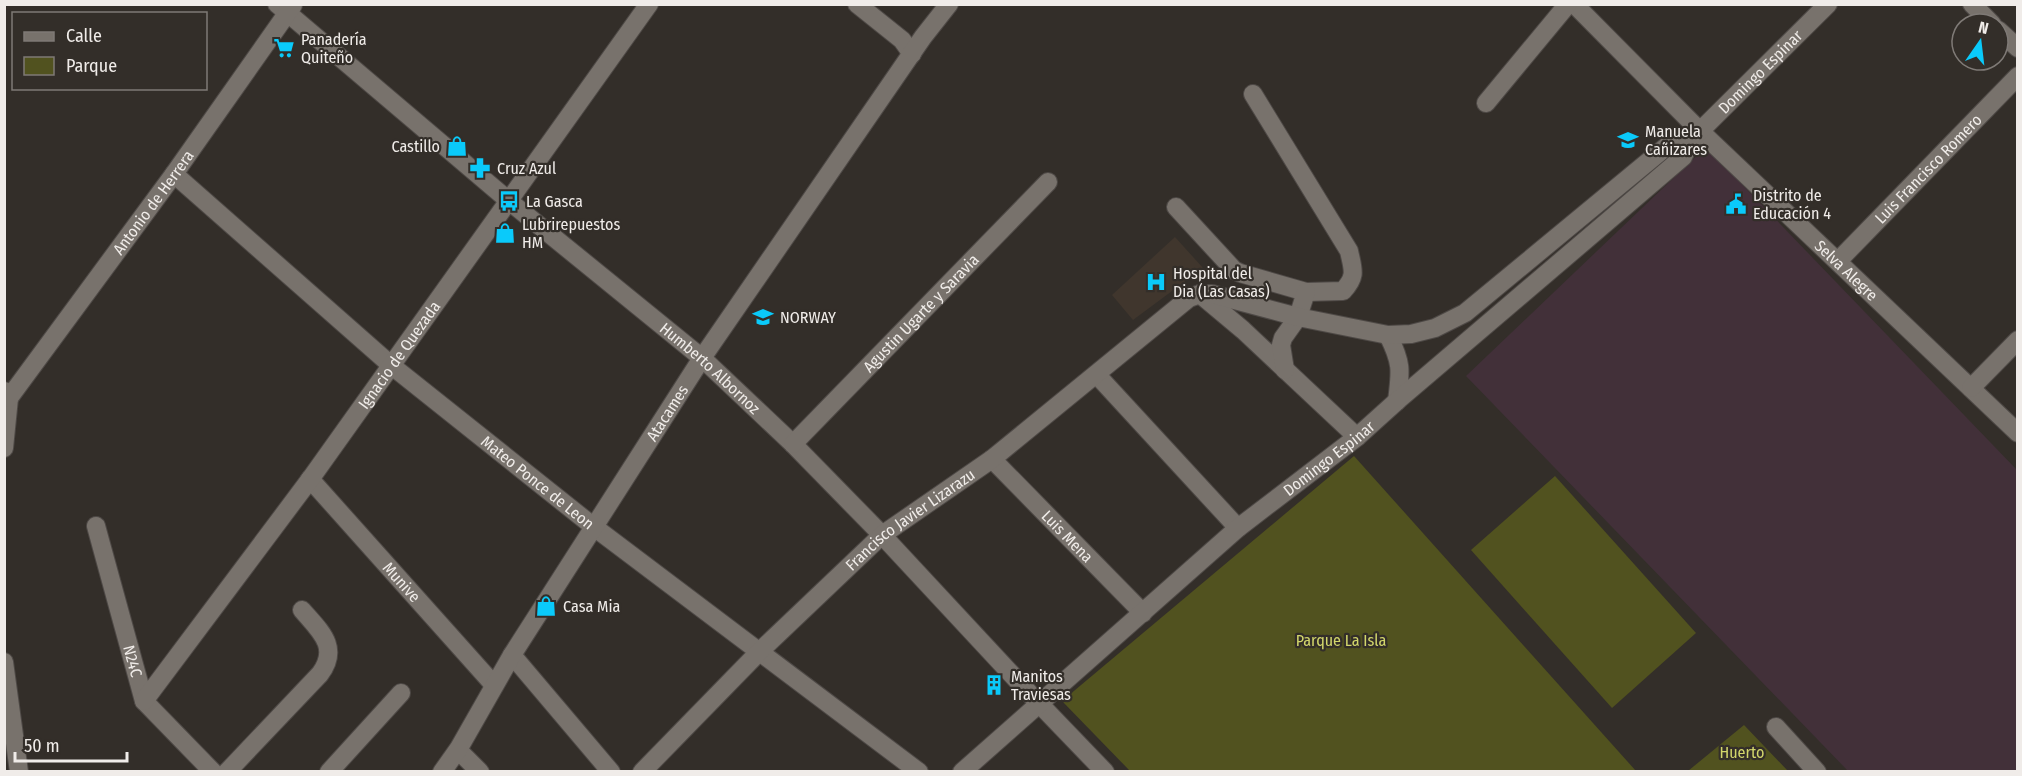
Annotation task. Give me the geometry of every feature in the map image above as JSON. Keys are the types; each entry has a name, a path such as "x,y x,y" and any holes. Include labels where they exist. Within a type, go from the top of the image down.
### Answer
{"street":[{"name":"Ignacio de Quezada","path":"144,701 392,366 649,4"},
{"path":"856,4 902,40 912,54"},
{"name":"Atacames","path":"442,771 458,750 512,655 702,358 912,54 950,4"},
{"name":"Domingo Espinar","path":"962,771 1238,528 1357,437 1683,157 1696,136 1828,4"},
{"path":"1486,103 1573,5"},
{"name":"Selva Alegre","path":"1573,5 1696,136 1838,261 2018,433"},
{"name":"Humberto Albornoz","path":"286,7 509,201 702,358 794,444 1105,771"},
{"name":"Antonio de Herrera","path":"7,394 174,174 286,7"},
{"name":"Luis Francisco Romero","path":"1838,261 2018,76"},
{"path":"1176,207 1234,270 1249,277 1306,292 1344,291 1351,282 1354,273 1349,251 1253,94"},
{"name":"Domingo Espinar","path":"1200,294 1212,294 1298,317 1388,335 1411,334 1435,328 1465,313 1672,141 1696,136"},
{"name":"Mateo Ponce de Leon","path":"174,174 392,366 594,527 919,771"},
{"name":"Agustin Ugarte y Saravia","path":"794,444 1048,182"},
{"path":"1285,370 1281,345 1286,331 1298,317 1306,292"},
{"path":"1200,294 1243,330 1357,437"},
{"name":"Francisco Javier Lizarazu","path":"642,771 759,652 882,535 992,459 1189,298 1200,294"},
{"path":"1388,335 1400,361 1397,401"},
{"path":"1971,388 2018,340"},
{"path":"1097,375 1238,528"},
{"path":"4,448 7,394"},
{"name":"Luis Mena","path":"992,459 1143,614"},
{"name":"Munive","path":"310,479 494,685"},
{"name":"N24C","path":"96,526 144,701 213,771"},
{"path":"227,771 326,666 328,656 325,637 302,610"},
{"path":"512,655 611,771"},
{"path":"4,662 10,755 19,771"},
{"path":"329,771 400,693"},
{"path":"1776,728 1817,771"},
{"path":"458,750 480,771"}],"shaded area":[{"path":"1706,147 2017,470 2017,771 1848,771 1466,376"},
{"name":"Hospital del Dia (Las Casas)","path":"1175,237 1203,268 1133,320 1112,295"}],"green space":[{"name":"Parque La Isla","path":"1354,456 1636,771 1130,771 1062,701"},
{"path":"1555,476 1696,633 1612,708 1471,550"},
{"name":"Huerto","path":"1744,725 1788,771 1688,771"}],"place":[{"name":"Panadería Quiteño","path":"284,48"},
{"name":"Manuela Cañizares","path":"1628,140"},
{"name":"Castillo","path":"457,146"},
{"name":"Cruz Azul","path":"480,168"},
{"name":"La Gasca","path":"509,201"},
{"name":"Distrito de Educación 4","path":"1736,204"},
{"name":"Lubrirepuestos HM","path":"505,233"},
{"name":"Hospital del Dia (Las Casas)","path":"1156,282"},
{"name":"NORWAY","path":"763,317"},
{"name":"Casa Mia","path":"546,606"},
{"name":"Manitos Traviesas","path":"994,685"}]}
